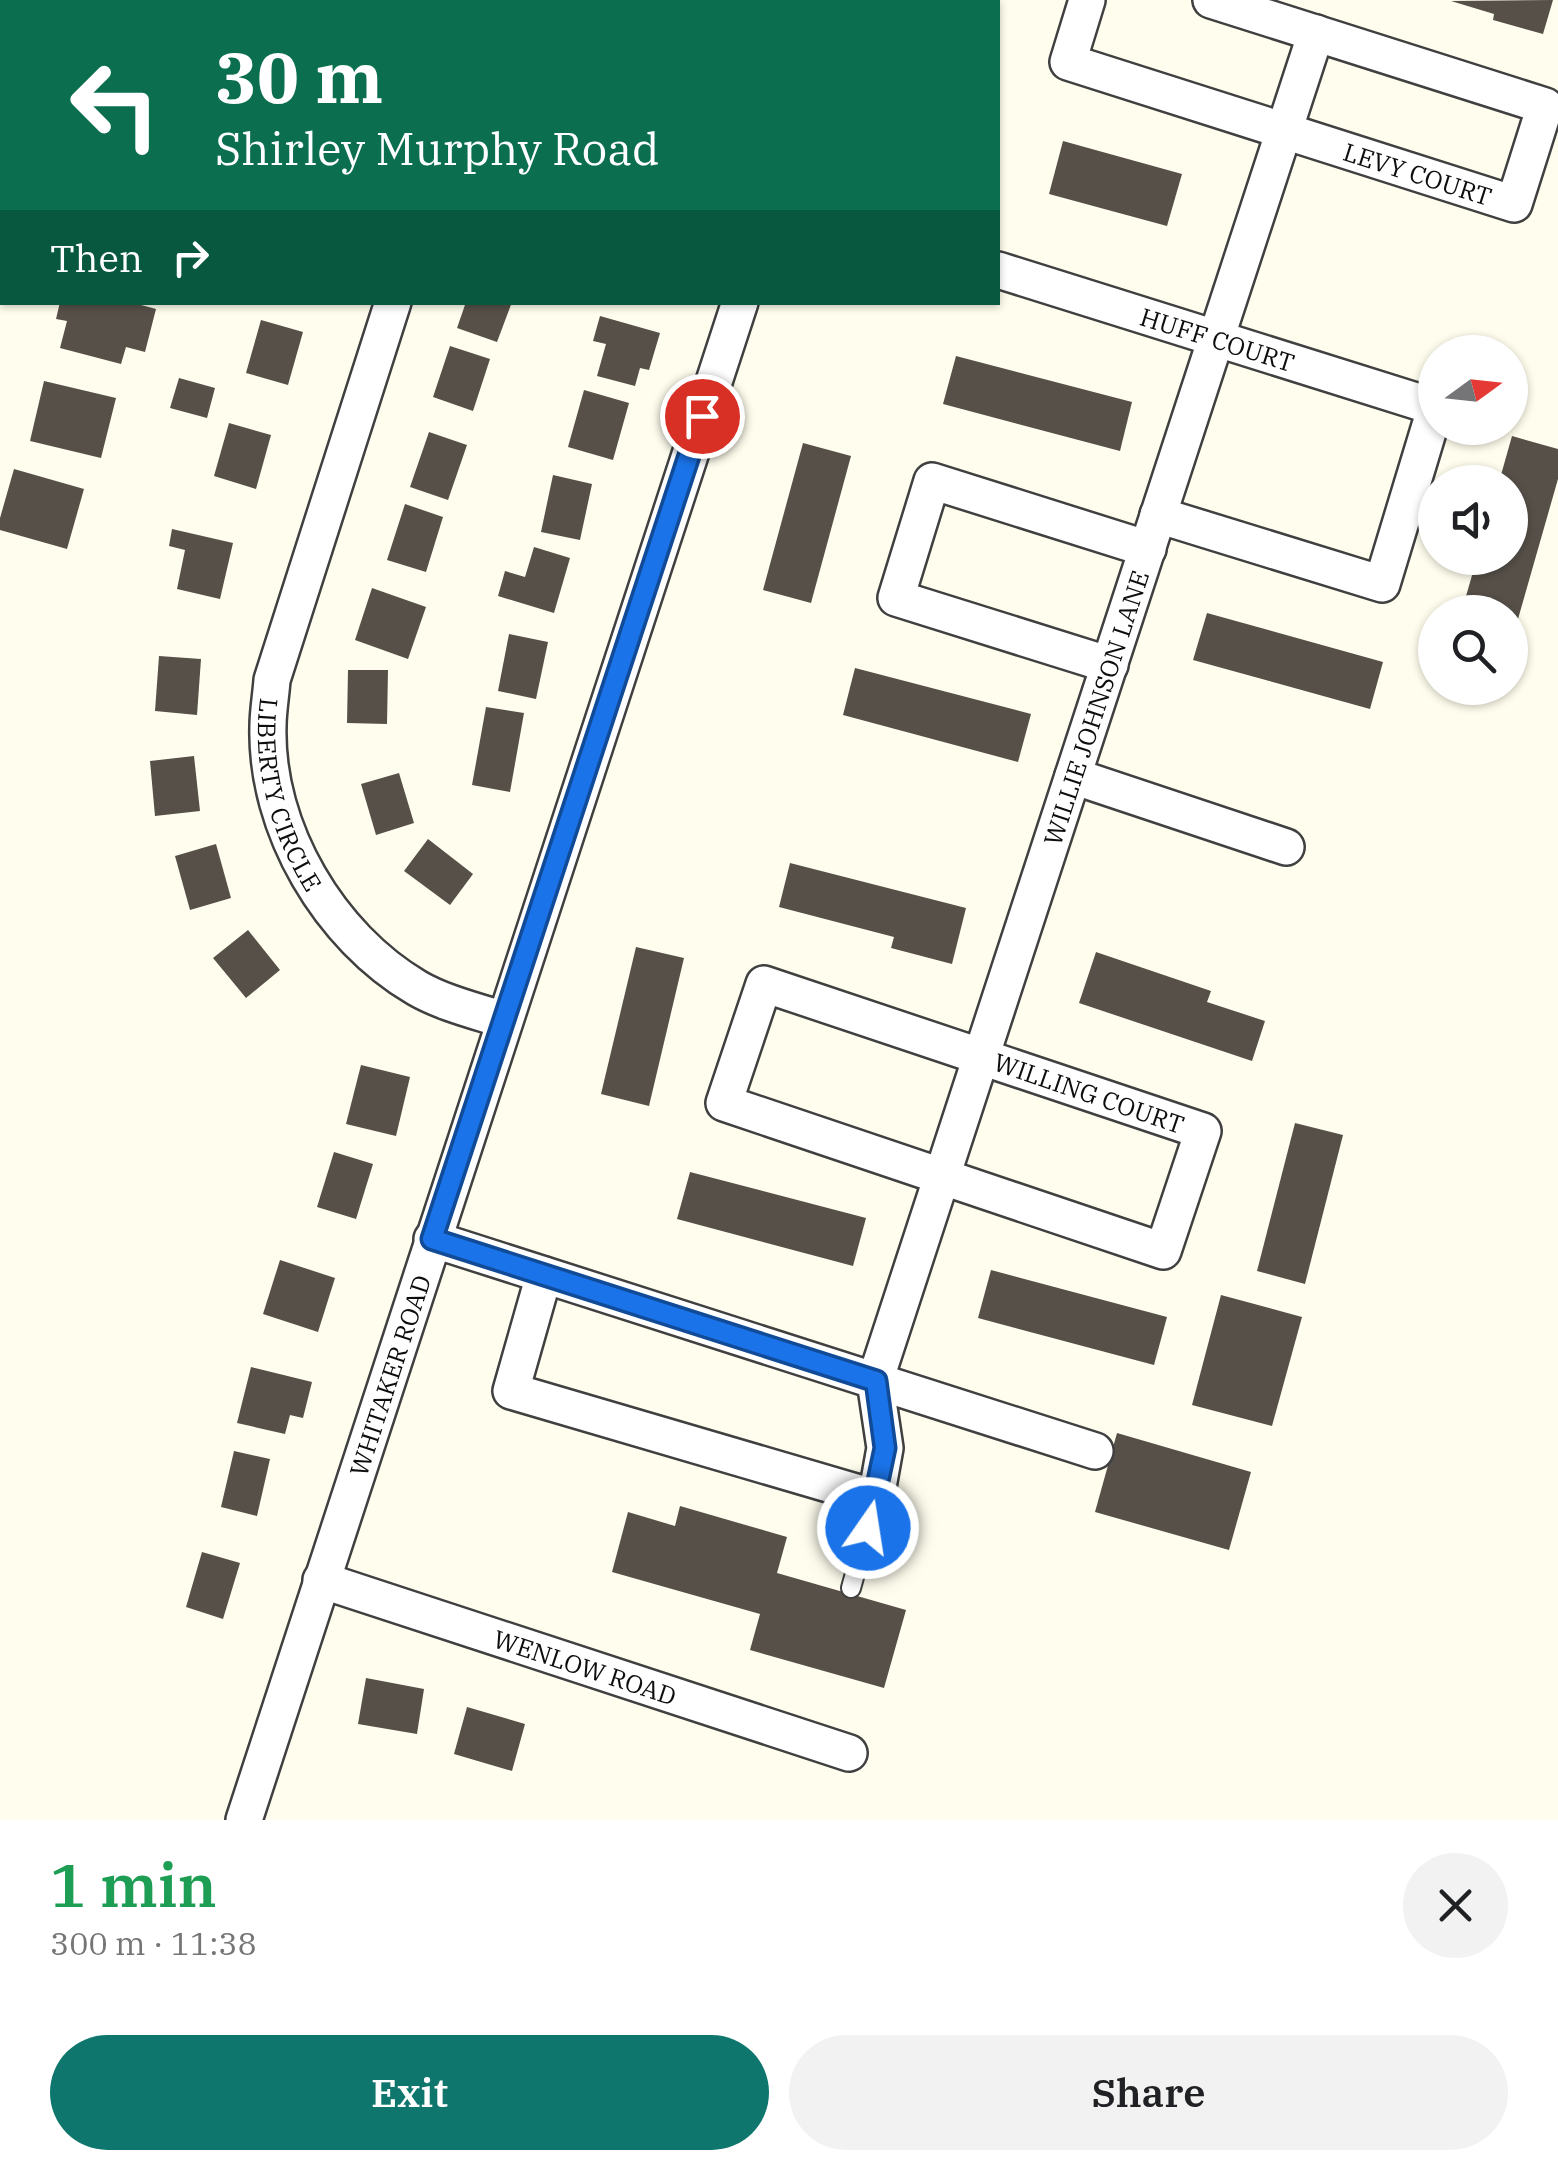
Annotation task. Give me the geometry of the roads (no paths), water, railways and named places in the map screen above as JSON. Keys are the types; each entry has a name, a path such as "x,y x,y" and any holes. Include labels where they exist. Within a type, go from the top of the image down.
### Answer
{"street":[{"name":"LEVY COURT","path":"1088,0 1068,62 1514,204 1544,106 1212,0"},
{"name":"WILLIE JOHNSON LANE","path":"876,1381 1316,33"},
{"name":"HUFF COURT","path":"1000,271 1418,403"},
{"name":"LIBERTY CIRCLE","path":"392,305 272,680 268,728 272,778 301,863 326,902 358,940 385,967 421,991 504,1020"},
{"name":"WHITAKER ROAD","path":"244,1820 739,305"},
{"name":"HUFF COURT","path":"1153,532 1382,584 1424,445"},
{"path":"1110,665 896,598 932,481 1153,532"},
{"path":"1073,776 1286,848"},
{"name":"WILLING COURT","path":"764,984 1203,1131 1163,1250 943,1176 724,1104 764,984"},
{"path":"432,1239 1095,1451"},
{"path":"544,1275 511,1391 876,1498 885,1448 876,1381"},
{"name":"WENLOW ROAD","path":"322,1580 849,1753"}],"lane":[{"path":"851,1588 876,1498"}]}
